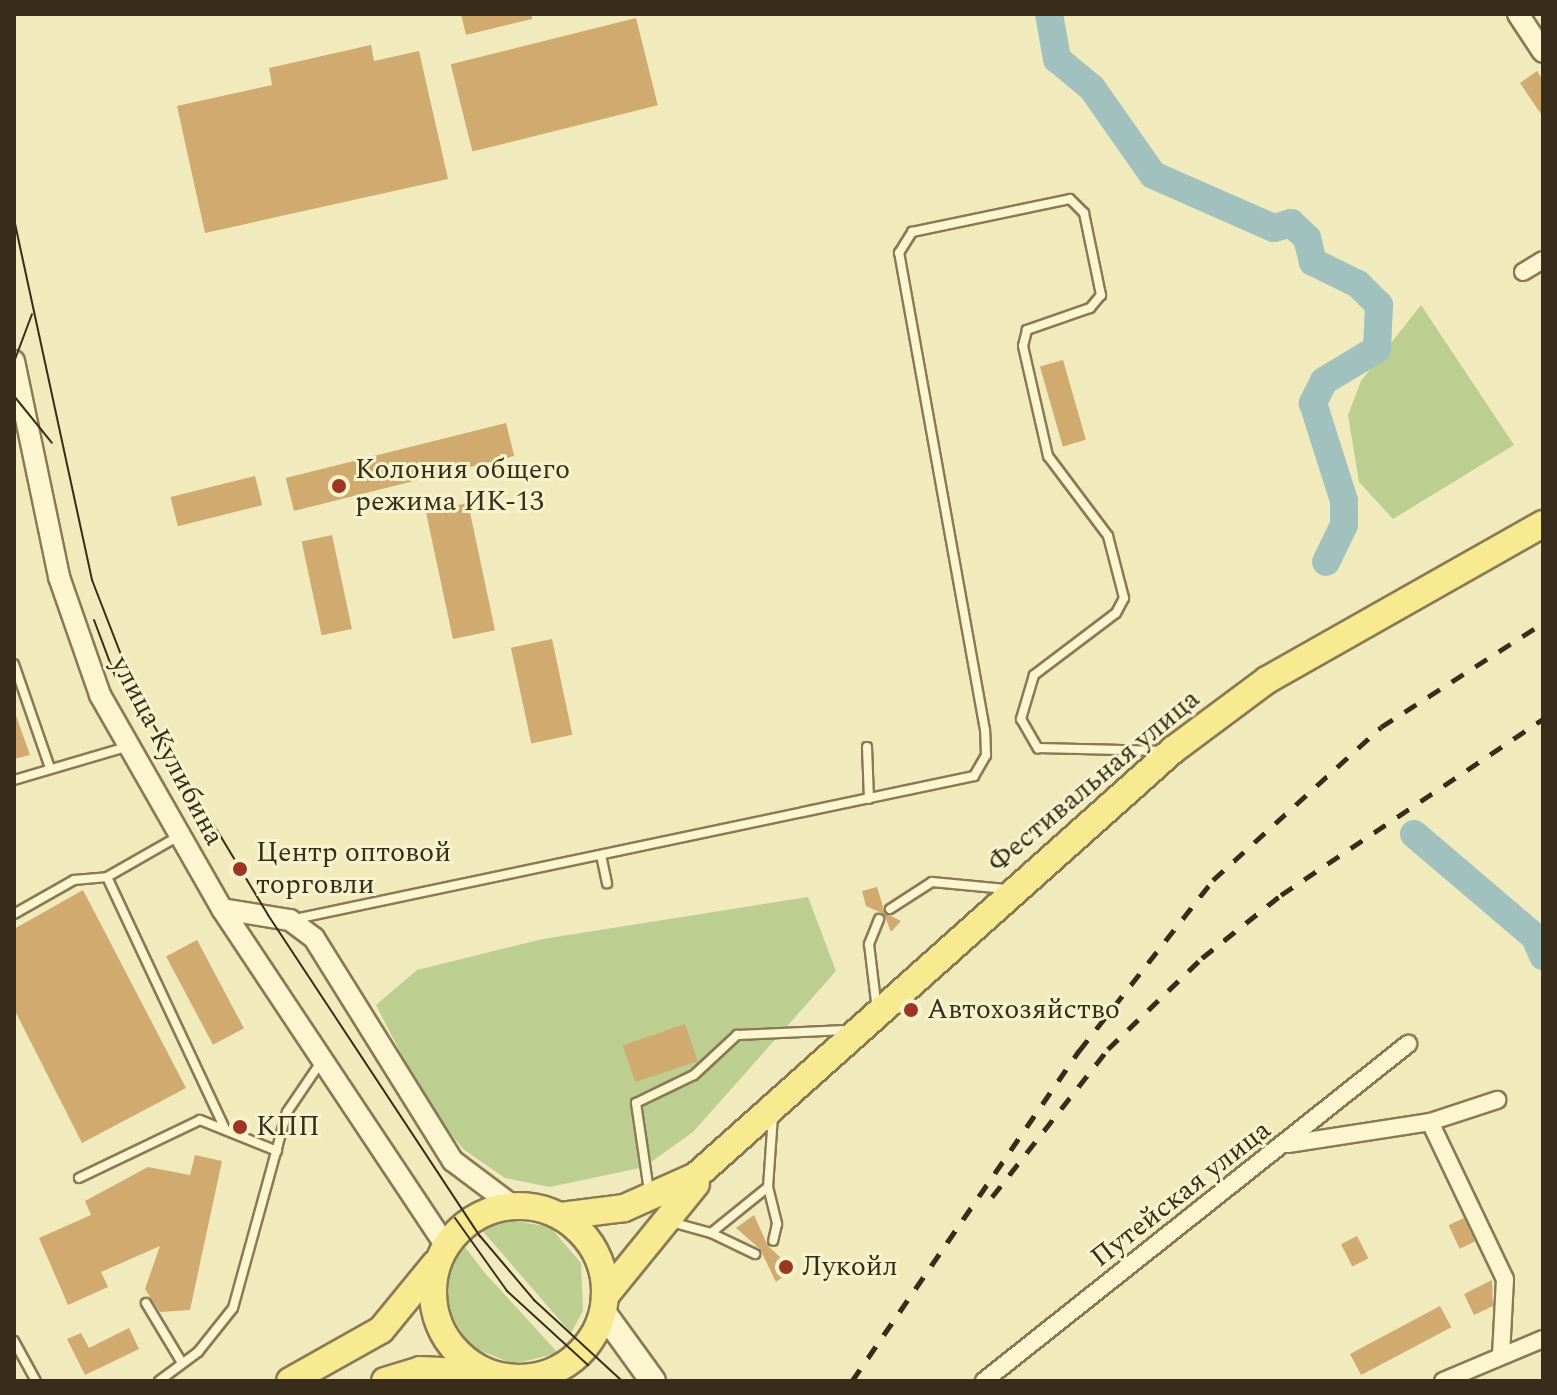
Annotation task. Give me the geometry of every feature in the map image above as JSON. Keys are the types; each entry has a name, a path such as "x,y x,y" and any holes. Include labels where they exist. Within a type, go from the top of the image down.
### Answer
{"main road":[{"name":"Фестивальная улица","path":"604,1304 656,1210 1173,750 1338,637 1543,524"},
{"path":"290,1381 381,1330 443,1252 479,1215 513,1206 561,1216 594,1250 604,1304 653,1381"},
{"name":"Фестивальная улица","path":"561,1216 656,1210"},
{"path":"443,1252 433,1302 442,1331 465,1359 495,1375"},
{"path":"385,1381 420,1370 530,1379 576,1356 604,1304"}],"street":[{"path":"1518,14 1543,52"},
{"path":"1523,272 1543,260"},
{"name":"улица Кулибина","path":"14,361 21,426 70,617 126,747 222,909 324,1059 443,1252"},
{"path":"222,909 290,920 314,938 453,1161 513,1206"},
{"name":"Путейская улица","path":"984,1381 1288,1144 1408,1044"},
{"path":"1288,1144 1430,1122 1497,1100"},
{"path":"1430,1122 1505,1279 1501,1355"},
{"path":"1443,1381 1543,1339"}],"lane":[{"path":"290,920 974,776 987,744 899,253 912,232 1070,199 1084,213 1101,295 1094,306 1027,330 1023,346 1048,456 1108,536 1124,598 1116,613 1034,675 1021,719 1038,748 1173,750"},
{"path":"14,664 50,768"},
{"path":"14,780 126,747"},
{"path":"867,747 869,799"},
{"path":"14,914 74,880 107,877 177,837"},
{"path":"601,855 607,883"},
{"path":"107,877 225,1129"},
{"path":"890,909 932,882 1015,890"},
{"path":"755,1254 656,1210 636,1103 694,1075 737,1035 871,1021 871,928 879,919"},
{"path":"159,1381 182,1363 233,1308 287,1112 324,1059"},
{"path":"773,1241 777,1224 768,1187 774,1108"},
{"path":"79,1178 182,1123 225,1129 277,1151"},
{"path":"711,1233 768,1187"},
{"path":"146,1303 182,1363"},
{"path":"14,1341 36,1381"}],"green space":[{"path":"1421,305 1514,445 1393,519 1359,482 1348,415 1361,381"},
{"path":"808,897 836,971 693,1132 644,1167 550,1187 505,1178 463,1149 427,1104 376,1005 417,970 543,939"},
{"path":"503,1219 550,1227 581,1263 583,1311 571,1333 480,1228"},
{"path":"462,1243 484,1272 558,1353 514,1364 471,1347 447,1308 450,1263"}],"building":[{"path":"461,14 532,14 532,19 466,35"},
{"path":"636,18 658,105 472,152 451,64"},
{"path":"371,45 374,61 419,51 448,179 205,233 177,106 272,85 269,68"},
{"path":"1537,71 1543,80 1543,117 1520,83"},
{"path":"1063,360 1086,440 1063,446 1040,367"},
{"path":"506,423 514,456 294,511 286,478"},
{"path":"255,476 262,505 178,526 171,497"},
{"path":"468,503 495,630 453,639 426,512"},
{"path":"332,535 352,629 322,635 302,541"},
{"path":"552,639 572,735 531,744 511,648"},
{"path":"14,710 30,755 14,759"},
{"path":"877,887 885,913 901,921 891,932 884,914 866,906 862,891"},
{"path":"83,890 186,1088 82,1143 14,1009 14,929"},
{"path":"197,940 244,1028 213,1045 166,956"},
{"path":"685,1024 698,1061 635,1082 623,1045"},
{"path":"195,1155 222,1161 190,1310 160,1312 145,1289 160,1246 101,1272 108,1287 68,1305 39,1238 91,1215 85,1201 148,1167 190,1175"},
{"path":"754,1215 768,1246 793,1269 776,1282 760,1249 736,1228"},
{"path":"1464,1218 1475,1242 1460,1249 1449,1225"},
{"path":"1357,1236 1368,1258 1352,1266 1341,1244"},
{"path":"1492,1280 1493,1306 1474,1315 1464,1294"},
{"path":"1440,1306 1451,1327 1361,1375 1350,1354"},
{"path":"129,1328 139,1349 85,1375 67,1339 81,1333 89,1348"}],"waterway":[{"path":"1049,14 1057,59 1092,88 1153,175 1274,228 1291,223 1307,238 1313,262 1358,284 1379,305 1377,349 1324,381 1313,403 1344,501 1344,525 1326,562"},
{"path":"1414,834 1535,937 1543,956"}],"tram line":[{"path":"14,219 92,580 139,701 268,915 480,1236 534,1300 622,1381"},
{"path":"14,362 32,314"},
{"path":"14,396 52,443"},
{"path":"94,620 115,676"},
{"path":"455,1218 507,1291 588,1365"}],"railway":[{"path":"852,1381 1079,1051 1213,880 1381,727 1543,623"},
{"path":"992,1197 1108,1049 1202,958 1281,895 1543,719"}],"place":[{"name":"Колония общего режима ИК-13","path":"339,486"},
{"name":"Центр оптовой торговли","path":"240,869"},
{"name":"Автохозяйство","path":"911,1010"},
{"name":"КПП","path":"240,1127"},
{"name":"Лукойл","path":"786,1267"}]}
